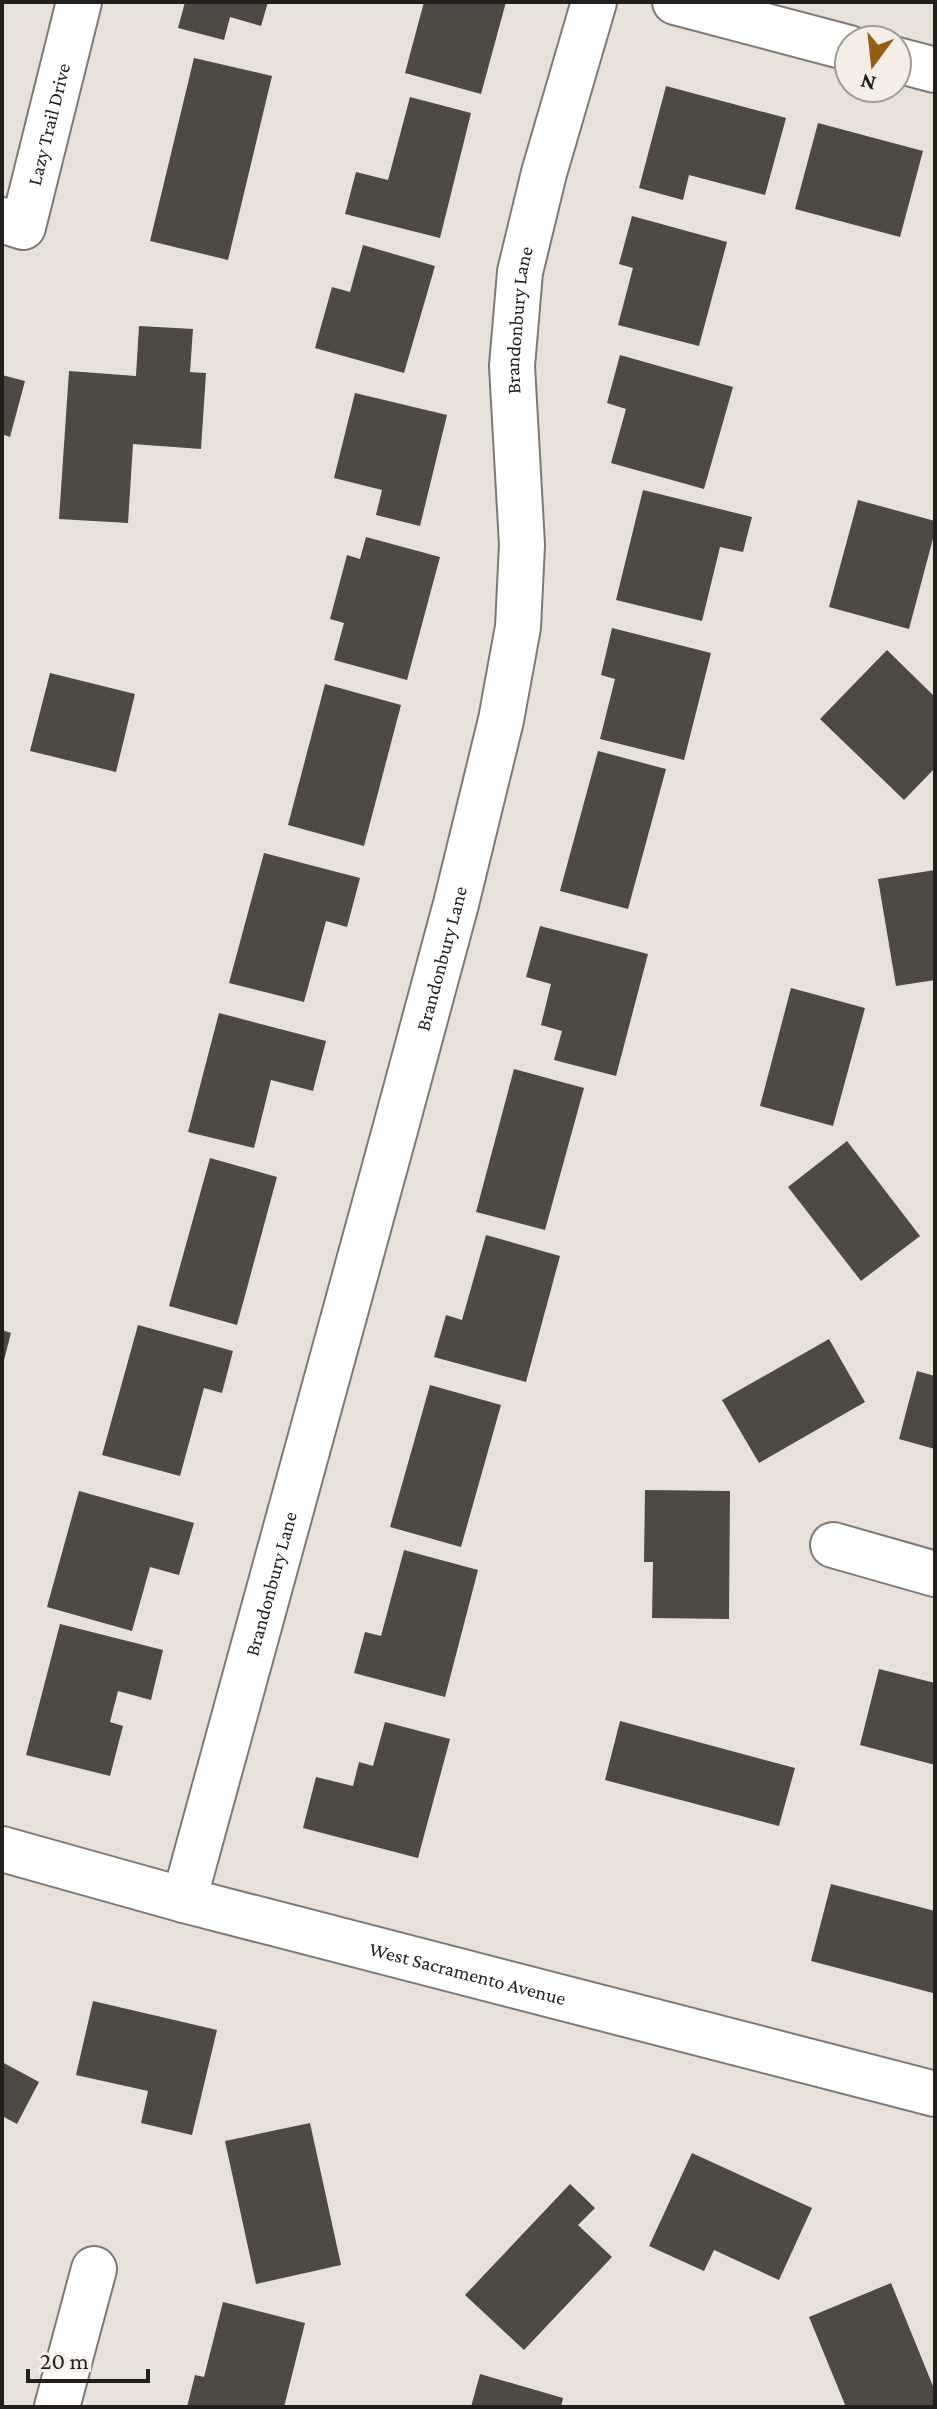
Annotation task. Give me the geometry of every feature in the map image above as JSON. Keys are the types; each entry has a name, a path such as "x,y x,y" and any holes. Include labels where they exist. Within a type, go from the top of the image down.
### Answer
{"street":[{"name":"Lazy Trail Drive","path":"2,220 23,227 79,2"},
{"name":"Brandonbury Lane","path":"184,1900 416,1054 501,720 519,613 522,545 512,366 520,272 544,173 594,2"},
{"path":"675,2 833,44"},
{"path":"913,64 935,70"},
{"path":"833,1545 935,1574"},
{"name":"West Sacramento Avenue","path":"2,1849 184,1900 935,2094"},
{"path":"57,2407 94,2269"}],"building":[{"path":"185,2 268,2 261,26 230,17 224,40 178,28"},
{"path":"424,2 506,2 481,94 405,73"},
{"path":"194,58 272,76 228,260 150,241"},
{"path":"666,86 786,118 765,195 689,175 683,200 639,188"},
{"path":"410,97 471,113 440,238 345,214 356,172 388,180"},
{"path":"818,123 923,151 900,237 795,209"},
{"path":"632,216 727,242 699,346 618,325 633,268 619,264"},
{"path":"363,245 435,266 404,373 315,348 332,287 350,292"},
{"path":"139,326 193,329 190,372 206,373 201,449 133,444 128,523 59,519 69,371 136,376"},
{"path":"620,355 733,387 704,489 611,463 626,409 607,403"},
{"path":"2,375 25,381 10,437 2,434"},
{"path":"355,393 447,415 420,526 376,515 382,490 334,478"},
{"path":"643,490 752,517 743,552 720,547 702,621 616,600"},
{"path":"858,500 935,521 909,629 829,607"},
{"path":"366,537 440,557 407,680 334,660 344,623 330,619 347,555 360,559"},
{"path":"612,628 711,653 684,760 600,739 615,679 601,675"},
{"path":"887,650 935,697 935,768 904,800 820,719"},
{"path":"50,673 135,694 116,772 30,751"},
{"path":"325,684 401,705 364,846 288,825"},
{"path":"598,751 666,769 628,909 560,891"},
{"path":"264,853 360,878 347,927 326,921 304,1002 229,983"},
{"path":"935,870 935,980 896,986 878,879"},
{"path":"540,926 648,954 616,1076 554,1060 562,1031 541,1025 551,984 526,977"},
{"path":"791,988 865,1008 833,1126 760,1106"},
{"path":"219,1013 326,1041 313,1091 271,1080 254,1148 188,1132"},
{"path":"514,1069 584,1088 545,1230 476,1212"},
{"path":"847,1141 920,1236 861,1281 788,1187"},
{"path":"210,1158 277,1177 237,1325 169,1306"},
{"path":"486,1235 560,1256 526,1382 434,1357 446,1315 462,1320"},
{"path":"138,1325 233,1351 222,1393 204,1388 180,1476 102,1455"},
{"path":"2,1330 11,1333 3,1364 2,1364"},
{"path":"829,1339 865,1402 759,1463 722,1400"},
{"path":"917,1371 935,1376 935,1449 899,1439"},
{"path":"430,1385 501,1405 461,1547 390,1527"},
{"path":"645,1490 730,1491 729,1619 652,1618 653,1562 644,1562"},
{"path":"79,1491 194,1523 179,1575 150,1567 132,1631 47,1607"},
{"path":"404,1550 478,1570 445,1697 354,1673 365,1632 381,1636"},
{"path":"60,1624 163,1650 151,1700 118,1691 110,1722 123,1726 110,1776 26,1755"},
{"path":"879,1669 935,1683 935,1765 860,1745"},
{"path":"620,1721 795,1768 779,1826 605,1780"},
{"path":"385,1722 450,1739 418,1858 303,1828 316,1777 353,1786 359,1762 373,1766"},
{"path":"831,1884 935,1911 933,1993 811,1961"},
{"path":"93,2001 217,2030 192,2135 141,2123 148,2091 76,2075"},
{"path":"2,2062 39,2082 17,2124 2,2116"},
{"path":"310,2123 341,2265 256,2284 225,2141"},
{"path":"692,2153 812,2208 779,2280 714,2250 704,2271 649,2246"},
{"path":"570,2184 595,2208 578,2225 612,2257 524,2350 465,2295"},
{"path":"891,2283 935,2391 935,2407 846,2407 809,2317"},
{"path":"223,2302 305,2323 284,2407 187,2407 195,2375 204,2377"},
{"path":"480,2374 563,2398 561,2407 471,2407"}]}
